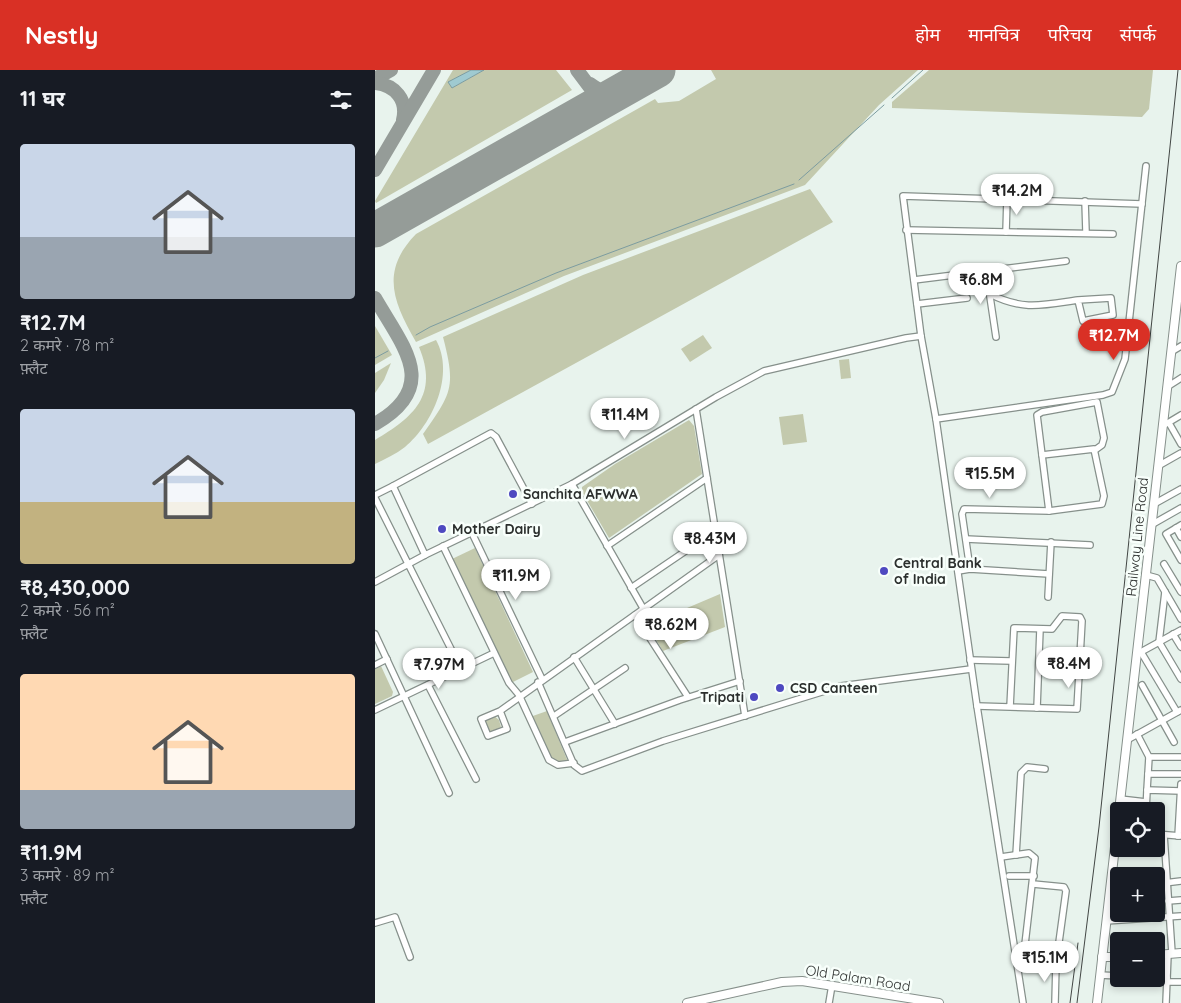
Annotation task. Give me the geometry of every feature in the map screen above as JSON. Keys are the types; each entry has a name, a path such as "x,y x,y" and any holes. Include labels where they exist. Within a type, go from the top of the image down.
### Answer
{"street":[{"path":"936,420 1112,392 1125,359 1146,166"},
{"path":"1023,1003 971,669 936,420 921,336 903,195 1142,204"},
{"path":"1006,232 1007,198"},
{"path":"1085,201 1085,232"},
{"path":"906,230 1113,234"},
{"path":"914,280 1066,261"},
{"name":"Railway Line Road","path":"1120,802 1139,653 1158,466 1166,424 1167,387 1181,266"},
{"path":"986,270 996,336"},
{"path":"990,294 1007,303 1026,306 1079,300 1111,298 1113,315 1083,321 1079,300"},
{"path":"917,304 967,298"},
{"path":"1173,331 1181,327"},
{"path":"375,582 443,546 572,484 696,409 764,371 921,336"},
{"path":"1171,352 1181,346"},
{"path":"1167,387 1181,378"},
{"path":"1049,511 1036,420 1038,414 1096,402 1099,404 1104,438 1102,445 1095,450"},
{"path":"696,409 745,716"},
{"path":"1181,416 1166,424 1181,444"},
{"path":"455,657 407,565 375,497 491,433 500,444 532,504"},
{"path":"1042,455 1091,448 1095,450"},
{"path":"970,569 962,514 964,510 1049,511 1102,504 1104,496 1095,450"},
{"path":"1158,466 1181,453"},
{"path":"607,546 707,478"},
{"path":"572,484 643,608"},
{"path":"393,486 425,555"},
{"path":"1154,504 1181,489"},
{"path":"1151,525 1181,508"},
{"path":"1181,537 1179,527 1166,534 1181,560"},
{"path":"631,588 715,531"},
{"path":"472,533 540,681 574,763 580,770 586,770 663,741 841,686 971,669"},
{"path":"966,539 1091,545"},
{"path":"1048,597 1051,542"},
{"path":"443,546 509,683 519,695 551,762 558,765 574,763"},
{"path":"499,711 507,728 488,736 481,719 499,711 719,555"},
{"path":"1164,564 1181,592"},
{"path":"958,571 970,569 1049,574"},
{"path":"1146,575 1155,576 1181,619"},
{"path":"1165,592 1159,642 1181,679"},
{"path":"635,615 688,697"},
{"path":"977,706 1037,708 1077,708 1082,621 1079,616 1064,616 1059,619 1055,628 1014,628 1010,707"},
{"path":"1037,708 1040,629"},
{"path":"1127,740 1179,711 1139,653 1181,630"},
{"path":"375,634 449,793"},
{"path":"1173,634 1181,647"},
{"path":"375,710 495,653"},
{"path":"575,657 615,724"},
{"path":"375,665 387,659"},
{"path":"970,660 1011,661"},
{"path":"554,716 625,668"},
{"path":"565,742 688,697 740,681"},
{"path":"427,685 476,779"},
{"path":"1142,685 1174,742"},
{"path":"1120,799 1146,802 1149,757 1137,734"},
{"path":"1149,757 1181,757"},
{"path":"1016,855 1021,773 1027,767 1045,769"},
{"path":"1148,774 1181,774"},
{"path":"1165,836 1179,836 1181,784"},
{"path":"1147,790 1181,791"},
{"path":"1001,857 1033,855 1035,859 1034,876 1025,954 1031,961 1057,964"},
{"path":"1165,857 1170,954 1166,1003"},
{"path":"1009,876 1034,876"},
{"path":"1167,883 1181,881"},
{"path":"1033,884 1066,889 1057,964 1055,1003"},
{"name":"Railway Line Road","path":"1097,1003 1110,888"},
{"path":"1168,901 1181,900"},
{"path":"1106,921 1181,916"},
{"path":"375,923 395,917 409,957"},
{"path":"1165,954 1181,953"},
{"path":"1102,958 1110,958"},
{"path":"1100,975 1110,976"},
{"name":"Old Palam Road","path":"687,1003 782,982 802,980 939,1003"},
{"path":"1167,980 1181,982"},
{"path":"829,1003 832,985"}],"green space":[{"path":"453,70 471,70 449,82 452,88 484,70 556,70 572,90 376,203 375,201"},
{"path":"711,70 918,70 879,105 805,185 564,276 416,342 396,300 394,274 405,248 416,234 655,99 658,103 679,101 716,79"},
{"path":"929,70 1153,70 1149,109 1142,117 892,108 892,102"},
{"path":"810,189 833,222 428,444 423,434 440,409 449,389 449,367 443,337 583,275"},
{"path":"375,326 392,355 375,365"},
{"path":"703,335 712,348 690,362 681,349"},
{"path":"436,340 441,353 443,368 442,383 432,412 415,437 405,447 375,464 375,440 401,423 419,403 426,379 419,347"},
{"path":"849,359 851,378 841,379 839,360"},
{"path":"391,363 384,380 375,393 375,373"},
{"path":"803,414 807,442 783,445 779,417"},
{"path":"689,420 694,426 702,474 609,538 582,492 582,487 615,464"},
{"path":"475,548 533,672 511,683 452,559"},
{"path":"720,594 725,627 663,651 647,625"},
{"path":"381,666 393,692 392,696 375,704 375,669"},
{"path":"547,711 568,762 551,760 530,717"},
{"path":"493,715 499,720 501,727 488,734 483,721"}],"water":[{"path":"471,70 484,70 452,88 448,82"}],"waterway":[{"path":"892,98 923,70"},
{"path":"799,180 884,105"},
{"path":"416,335 430,327 556,273 794,184"},
{"path":"375,358 388,351"}],"taxiway":[{"path":"375,79 391,70"},
{"path":"375,170 434,70"},
{"path":"577,70 595,94 593,105 583,112"},
{"path":"625,89 639,70"},
{"path":"641,79 655,70"},
{"path":"375,83 394,90 402,100 404,106 403,120"},
{"path":"590,84 605,92 613,93 622,90"},
{"path":"375,233 388,223"},
{"path":"375,298 405,349 410,365 411,380 407,395 395,410 375,424"}],"runway":[{"path":"375,230 658,70"}],"railway":[{"path":"1077,1003 1099,827 1178,70"},
{"path":"1070,1003 1078,943"}],"place":[{"name":"Sanchita AFWWA","path":"513,494"},
{"name":"Mother Dairy","path":"442,529"},
{"name":"Central Bank of India","path":"884,571"},
{"name":"CSD Canteen","path":"780,688"},
{"name":"Tripati","path":"754,697"}]}
